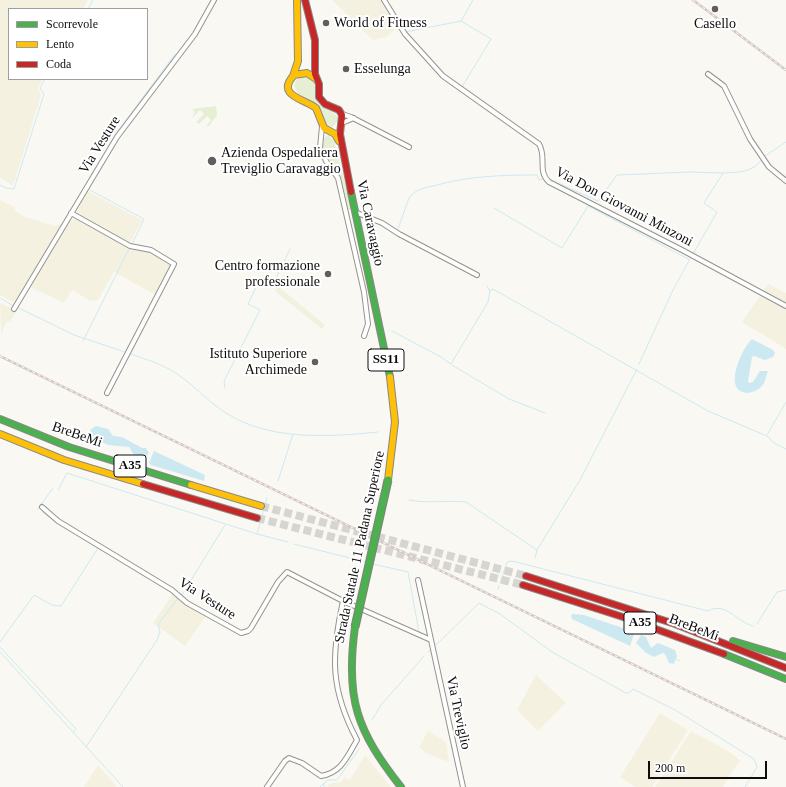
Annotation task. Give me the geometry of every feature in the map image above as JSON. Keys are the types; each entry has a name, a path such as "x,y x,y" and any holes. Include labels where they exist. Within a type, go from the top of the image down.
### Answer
{"main road":[{"name":"Via Caravaggio","path":"297,0 298,61 297,69 289,86 291,95 298,101 308,102 315,107 320,114 322,124 337,137 358,215 374,300"},
{"path":"305,0 316,54 316,79 319,97 328,107 336,108 340,112"},
{"path":"304,73 313,65 316,54"},
{"name":"Via Caravaggio","path":"298,61 300,69 304,73"},
{"path":"293,76 309,73 316,79"},
{"name":"Via Caravaggio","path":"340,112 342,151"},
{"path":"330,131 336,130 341,125"},
{"name":"Strada Statale 11 Padana Superiore","path":"374,300 392,385 396,422 395,443 355,627 350,671 356,712 370,746 401,787"},
{"name":"BreBeMi","path":"0,419 69,447 261,506"},
{"name":"BreBeMi","path":"0,434 64,460 257,518"},
{"name":"BreBeMi","path":"526,576 612,602 743,649 786,668"},
{"name":"BreBeMi","path":"523,585 607,611 756,666 786,679"},
{"path":"719,640 745,644 786,657"},
{"path":"743,649 758,652 786,663"},
{"path":"756,666 786,683"}],"street":[{"name":"Via Vesture","path":"14,309 117,137 195,34 214,0"},
{"name":"Via Don Giovanni Minzoni","path":"384,0 405,34 443,76 539,144 543,154 542,171 549,182 676,246 786,306"},
{"path":"708,74 720,82 728,90 750,139 769,166 786,181"},
{"path":"340,112 409,147"},
{"path":"341,125 354,118"},
{"path":"322,124 320,140 321,152 338,178 366,302 368,324 364,336"},
{"path":"320,140 330,131"},
{"path":"71,214 130,246 151,250 174,264 106,393"},
{"path":"358,215 382,223 399,234 477,275"},
{"name":"Via Vesture","path":"42,507 58,521 172,590 187,603 241,633 248,631 251,628 278,582 287,572 343,601 431,642"},
{"path":"418,580 431,642"},
{"path":"267,787 285,761 289,758 302,763 320,776 334,773 357,740 341,704 334,671 335,642 343,601"},
{"name":"Via Treviglio","path":"431,642 464,787"}],"shaded area":[{"path":"0,0 88,0 84,8 8,8 8,80 42,80 38,88 41,95 13,186 0,177"},
{"path":"332,0 382,0 397,28 386,37 373,40"},
{"path":"87,191 142,220 124,254 128,247 150,251 173,264 156,295 114,272 98,300 90,301 72,290 64,303 26,285 14,303 0,295 0,200 16,208 14,210 25,217 55,226 73,220"},
{"path":"768,284 786,293 786,349 742,322"},
{"path":"0,303 16,311 10,322 7,321 1,335"},
{"path":"172,595 206,616 185,646 153,623"},
{"path":"536,675 566,703 538,731 517,710"},
{"path":"660,713 688,730 652,787 635,787 620,777"},
{"path":"428,731 446,742 449,762 426,753 419,747"},
{"path":"691,731 728,751 740,760 723,787 655,787"},
{"path":"365,755 391,787 328,787 329,784 340,782 345,777 350,780"},
{"path":"98,765 113,782 117,787 84,787"}],"green space":[{"path":"305,75 315,82 319,103 325,109 337,116 337,122 333,127 327,126 316,104 298,94 294,85 297,79"},
{"path":"216,106 217,115 209,126 206,126 211,120 207,116 199,124 196,122 204,114 200,110 192,118 195,112 192,110"},
{"path":"328,135 334,140 351,209 348,210 339,175 322,147 323,139"},
{"path":"279,287 325,325 322,329 275,291"}],"water":[{"path":"752,339 773,350 775,353 773,357 765,360 754,356 752,357 748,381 749,383 753,382 760,371 768,371 765,382 761,387 748,393 740,391 737,388 735,378 737,366 742,353"},
{"path":"96,426 108,429 113,436 122,437 142,448 146,448 149,453 145,458 140,458 134,455 129,447 108,445 93,438 90,430"},
{"path":"154,451 205,475 204,481 151,465 149,463"},
{"path":"571,615 584,615 632,631 634,634 630,646 572,619"},
{"path":"641,635 646,637 651,648 658,643 675,650 677,656 674,664 669,663 665,654 663,653 654,657 646,653 636,643"}],"waterway":[{"path":"89,8 93,0"},
{"path":"405,32 461,21 473,0"},
{"path":"461,21 491,39 462,87"},
{"path":"115,135 175,54"},
{"path":"0,185 6,188 14,189 44,94 40,88 44,80"},
{"path":"765,156 786,142"},
{"path":"693,254 717,212 704,203 723,173 745,171 754,167 762,159"},
{"path":"549,179 598,201 617,175 690,172 723,173"},
{"path":"398,229 409,198 416,191 459,180 485,177 537,175 539,180 542,179"},
{"path":"88,189 144,219 132,244"},
{"path":"494,208 562,248 588,206 690,260"},
{"path":"83,341 129,249"},
{"path":"225,388 224,381 260,310 248,304 259,281 274,282 290,249"},
{"path":"639,364 673,290 690,259"},
{"path":"392,331 441,357 451,364 488,302 490,291 487,286"},
{"path":"490,291 493,289 708,411 767,436 774,443 786,449"},
{"path":"0,298 12,305"},
{"path":"19,308 74,335 125,352"},
{"path":"131,354 171,370 226,413 243,422 261,428 281,433 320,436 378,432"},
{"path":"452,365 509,399 545,413"},
{"path":"535,558 537,550 580,480 637,369"},
{"path":"767,435 786,402"},
{"path":"278,481 293,434"},
{"path":"58,490 67,473 257,534 288,542"},
{"path":"38,509 53,488"},
{"path":"265,505 267,498"},
{"path":"409,500 423,502 466,502 537,550"},
{"name":"BreBeMi","path":"257,534 264,508"},
{"path":"42,512 56,522"},
{"path":"182,595 225,525"},
{"path":"0,642 34,595 52,605 61,606 98,548 88,541"},
{"path":"294,544 366,562"},
{"path":"500,583 507,562 512,561 708,611 714,609 725,610 747,624 753,626"},
{"path":"373,564 408,572 419,632"},
{"path":"757,624 777,592 786,590"},
{"path":"86,747 157,640 160,632 158,625 179,597"},
{"path":"436,645 479,603 500,614 552,652 626,693 629,693 633,689 677,711 754,759 757,767 745,787"},
{"path":"0,647 76,729 73,733"},
{"path":"0,652 123,787"},
{"path":"372,720 381,705 424,656"},
{"path":"676,659 680,661"},
{"path":"324,787 324,783 328,780 337,780 359,749"},
{"path":"320,787 324,783"}],"tunnel":[{"path":"261,506 526,576"},
{"path":"257,518 523,585"}],"railway":[{"path":"693,0 786,70"},
{"path":"0,356 786,739"}],"traffic: fast":[{"path":"351,192 390,377"},
{"path":"0,419 69,447 191,485"},
{"path":"355,627 388,480"},
{"path":"355,627 352,652 352,674 358,713 364,731 386,767 401,787"},
{"path":"733,641 786,657"},
{"path":"724,654 786,679"}],"traffic: slow":[{"path":"293,76 298,61 297,0"},
{"path":"316,79 307,73 294,75 289,82 288,88 294,96 316,108 324,128 335,134 339,141"},
{"path":"388,480 395,422 390,377"},
{"path":"0,434 64,460 143,484"},
{"path":"191,485 261,506"}],"traffic: jam":[{"path":"305,0 315,40 315,74 319,84 319,97 325,104 339,110 342,115 340,134 351,192"},
{"path":"143,484 257,518"},
{"path":"526,576 675,624 786,668"},
{"path":"523,585 623,617 724,654"}],"place":[{"name":"Casello","path":"715,9"},
{"name":"World of Fitness","path":"326,23"},
{"name":"Esselunga","path":"346,69"},
{"name":"Azienda Ospedaliera Treviglio Caravaggio","path":"212,161"},
{"name":"Centro formazione professionale","path":"328,274"},
{"name":"Istituto Superiore Archimede","path":"315,362"}]}
